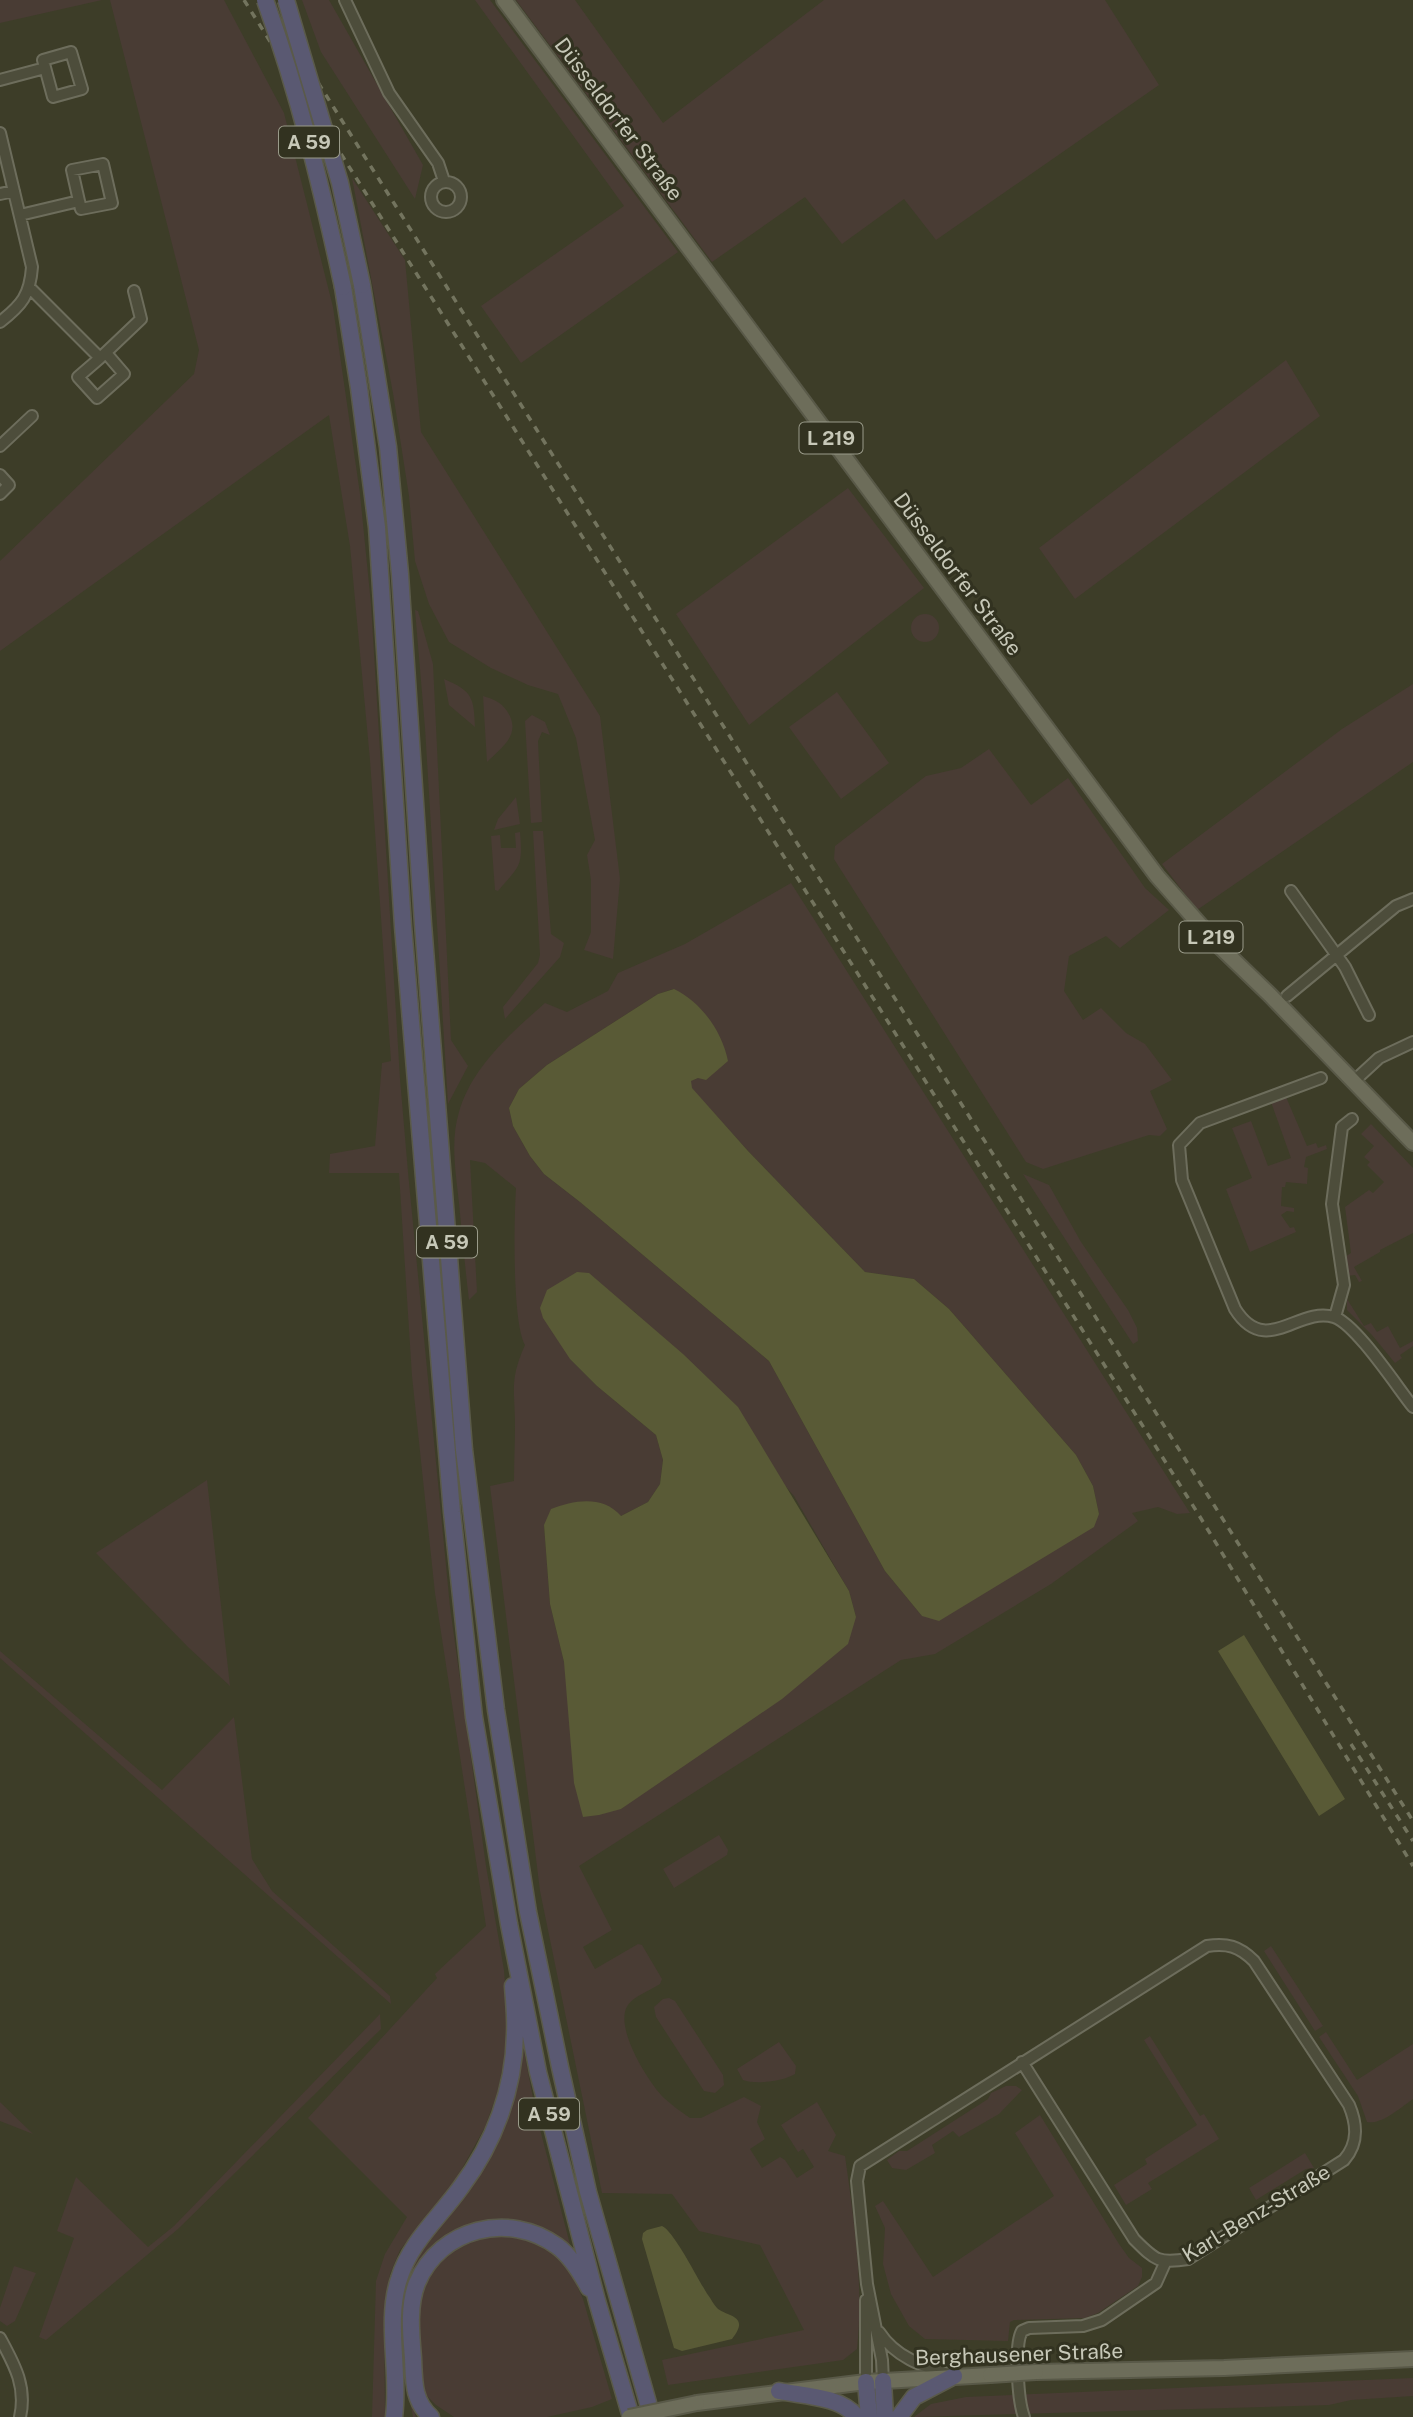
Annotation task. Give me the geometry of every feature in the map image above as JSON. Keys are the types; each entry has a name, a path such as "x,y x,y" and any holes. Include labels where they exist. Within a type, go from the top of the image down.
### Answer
{"highway":[{"name":"A 59","path":"265,0 295,92 321,187 343,287 377,527 403,926 452,1512 474,1717 509,1924 538,2072 630,2417"},
{"name":"A 59","path":"286,0 340,183 362,285 388,447 400,574 425,951 462,1423 496,1710 528,1912 560,2067 588,2192 652,2417"},
{"path":"394,2417 397,2397 394,2311 398,2280 412,2247 481,2158 495,2130 506,2096 516,2035 509,1924"},
{"path":"425,2414 414,2381 412,2306 416,2285 426,2267 439,2251 458,2236 488,2227 514,2227 536,2234 557,2246 569,2258 597,2301"},
{"path":"900,2417 914,2397 954,2376"},
{"path":"883,2381 885,2417"},
{"path":"866,2382 869,2417"},
{"path":"779,2392 834,2402 856,2417"},
{"path":"397,2397 404,2417"}],"main road":[{"name":"Düsseldorfer Straße","path":"504,0 1157,876 1216,943 1413,1143"},
{"name":"Berghausener Straße","path":"630,2417 697,2403 866,2382 1036,2372 1224,2368 1413,2359"}],"street":[{"path":"345,0 389,93 438,163 444,181"},
{"path":"71,52 82,89 53,97 45,68 43,60 71,52"},
{"path":"0,79 45,68"},
{"path":"0,133 32,267 29,287 19,308 0,322"},
{"path":"103,163 112,202 81,209 79,201 72,170 103,163"},
{"path":"0,194 14,191"},
{"path":"20,215 79,201"},
{"path":"29,287 103,355 141,320 134,290"},
{"path":"0,446 32,415"},
{"path":"0,475 9,485 0,494"},
{"path":"1291,891 1345,967 1368,1015"},
{"path":"1287,996 1396,906 1413,899"},
{"path":"1353,1082 1378,1058 1413,1042"},
{"path":"1321,1078 1200,1123 1179,1145 1182,1181 1239,1317 1251,1326 1276,1331 1318,1316 1335,1317 1366,1344 1413,1407"},
{"path":"1335,1317 1344,1285 1332,1204 1342,1127 1352,1119"},
{"name":"Karl-Benz-Straße","path":"866,2382 867,2284 857,2181 860,2166 1022,2062 1207,1946 1223,1943 1242,1949 1254,1961 1349,2105 1355,2120 1356,2136 1345,2160 1188,2259 1165,2263 1150,2255 1134,2239 1022,2062"},
{"path":"1024,2417 1020,2405 1018,2346 1023,2331 1029,2328 1083,2326 1102,2320 1156,2283 1165,2263"},
{"name":"Karl-Benz-Straße","path":"867,2284 883,2381"},
{"name":"Karl-Benz-Straße","path":"876,2327 885,2341 899,2354 920,2365 954,2376"},
{"path":"0,2337 19,2374 19,2417"}],"shaded area":[{"path":"0,0 102,0 0,23"},
{"path":"110,0 224,0 284,113 333,307 360,494 371,604 400,1079 450,1607 486,1866 504,1970 508,2023 505,2057 497,2094 485,2127 454,2183 400,2250 390,2274 384,2315 385,2417 372,2417 376,2281 385,2254 407,2217 308,2118 437,1978 435,1974 486,1926 435,1593 412,1376 399,1173 329,1173 330,1154 375,1146 382,1063 391,1061 370,760 350,546 329,415 0,651 0,561 194,374 199,350"},
{"path":"302,0 329,0 423,165 415,199 321,52"},
{"path":"475,0 490,0 678,252 521,363 481,306 624,206"},
{"path":"516,0 575,0 663,123 824,0 1105,0 1159,85 936,240 904,199 842,244 805,197 712,262"},
{"path":"352,178 405,260 421,432 600,716 620,879 613,959 584,950 591,932 591,880 587,855 595,840 576,738 558,694 528,685 491,668 449,642 429,604 415,561 409,496 393,393"},
{"path":"1286,360 1320,416 1075,599 1039,548"},
{"path":"848,488 924,588 749,725 676,614"},
{"path":"415,610 418,611 433,664 451,1040 468,1066 448,1104 425,728"},
{"path":"925,614 935,618 939,628 935,638 925,642 915,638 911,628 915,618"},
{"path":"444,679 461,687 470,696 475,727 449,705"},
{"path":"1413,684 1413,762 1197,910 1162,864 1342,729"},
{"path":"837,692 889,763 841,799 789,727"},
{"path":"483,696 505,708 512,726 509,739 487,762"},
{"path":"532,715 545,722 550,735 542,732 538,741 542,822 531,823 525,721"},
{"path":"989,749 1031,805 1068,778 1145,888 1169,910 1120,948 1106,936 1069,956 1064,991 1083,1020 1101,1008 1126,1033 1145,1044 1172,1080 1150,1091 1167,1129 1160,1136 1149,1135 1043,1169 1026,1162 834,859 835,846 926,776 961,768"},
{"path":"516,797 520,824 494,830 498,819"},
{"path":"533,831 543,831 551,934 564,943 560,957 505,1019 503,1007 538,963 540,955"},
{"path":"520,832 521,852 518,865 498,891 495,890 491,836 500,835 501,848 516,848 515,833"},
{"path":"791,883 1190,1513 1177,1514 1158,1507 1132,1513 1138,1521 1051,1584 935,1654 901,1660 579,1866 612,1930 583,1947 595,1969 638,1944 642,1945 662,1979 660,1984 628,2005 625,2026 634,2053 664,2098 690,2118 701,2118 744,2097 761,2106 757,2122 765,2139 750,2149 762,2168 780,2157 797,2178 814,2167 803,2149 798,2152 781,2125 817,2102 836,2135 828,2151 845,2156 859,2277 857,2349 843,2360 668,2385 662,2360 804,2330 760,2245 699,2231 672,2194 602,2193 540,1891 490,1486 514,1481 514,1386 525,1345 516,1293 516,1188 485,1163 470,1160 477,1292 469,1300 454,1146 459,1112 473,1080 506,1039 545,1003 567,1012 608,991 618,973 685,944","holes":["673,989 698,1078 690,1081 691,1088 865,1272 914,1279 949,1309 1076,1455 1093,1486 1099,1514 922,1616 885,1571 769,1361 544,1174 513,1126 509,1108 519,1089 547,1065 658,994","626,1306 635,1312 794,1496 849,1591 856,1617 621,1809 564,1662 550,1604 544,1525 621,1516 648,1502 660,1484 663,1460 656,1435 597,1386 570,1359"]},
{"path":"674,989 693,1002 709,1019 721,1039 728,1061 706,1080 698,1078 691,1081 692,1088 748,1151 865,1272 914,1279 949,1309 1076,1455 1093,1486 1099,1514 1094,1527 939,1621 922,1616 885,1571 769,1361 544,1174 513,1126 509,1108 519,1089 547,1065 658,994"},
{"path":"1286,1097 1307,1146 1316,1143 1318,1148 1326,1145 1327,1149 1306,1157 1304,1167 1308,1168 1307,1184 1286,1182 1285,1187 1282,1187 1281,1206 1294,1208 1294,1212 1287,1211 1281,1215 1296,1232 1250,1252 1226,1189 1252,1178 1232,1128 1251,1121 1268,1166 1291,1158 1271,1102"},
{"path":"1371,1124 1413,1168 1413,1233 1354,1267 1362,1281 1359,1282 1355,1275 1347,1276 1343,1258 1351,1253 1345,1207 1369,1190 1373,1193 1384,1182 1367,1165 1370,1162 1364,1157 1374,1146 1361,1134"},
{"path":"1023,1174 1049,1185 1081,1242 1128,1310 1137,1328 1138,1341 1133,1344"},
{"path":"577,1272 589,1273 683,1354 738,1407 849,1591 856,1617 848,1644 782,1699 621,1809 583,1817 574,1783 564,1662 550,1604 544,1525 551,1509 569,1503 597,1502 614,1509 621,1516 648,1502 660,1484 663,1460 656,1435 597,1386 570,1359 543,1318 540,1308 547,1290"},
{"path":"1347,1299 1364,1326 1371,1323 1377,1332 1388,1326 1400,1348 1413,1341 1413,1346 1400,1355 1402,1358 1395,1363 1347,1310"},
{"path":"207,1480 230,1686 96,1553"},
{"path":"1244,1635 1345,1799 1319,1816 1218,1651"},
{"path":"0,1651 162,1790 234,1717 252,1859 272,1891 390,1996 391,2004 0,1658"},
{"path":"719,1835 728,1850 727,1855 674,1888 663,1869"},
{"path":"1271,1946 1323,2026 1315,2031 1264,1951"},
{"path":"663,1999 675,2001 723,2075 724,2085 715,2093 704,2091 656,2017 654,2007"},
{"path":"380,2014 381,2029 178,2229 46,2340 39,2337 74,2238 57,2231 76,2177 148,2247 174,2226"},
{"path":"1326,2032 1357,2080 1413,2044 1413,2099 1379,2121 1367,2122 1358,2096 1319,2037"},
{"path":"521,2035 536,2114 572,2252 536,2227 513,2221 476,2223 461,2228 432,2248 412,2285 412,2404 416,2417 413,2417 406,2381 405,2278 409,2266 476,2176"},
{"path":"1150,2036 1200,2116 1204,2114 1219,2139 1148,2183 1152,2189 1126,2205 1114,2185 1147,2164 1145,2159 1197,2125 1144,2040"},
{"path":"779,2042 796,2066 795,2074 770,2082 743,2080 737,2069"},
{"path":"1006,2086 1016,2086 1022,2090 999,2114 959,2137 953,2131 932,2145 935,2153 906,2170 892,2168 887,2160 899,2151 907,2151 988,2099 991,2093"},
{"path":"0,2102 33,2134 0,2121"},
{"path":"1040,2115 1119,2244 1129,2258 1142,2268 1138,2286 1098,2313 1085,2318 1014,2320 1010,2322 1008,2341 925,2339 909,2326 891,2294 883,2264 885,2228 875,2206 883,2201 933,2277 1054,2196 1015,2133"},
{"path":"1305,2153 1314,2168 1306,2169 1256,2200 1249,2188"},
{"path":"662,2226 679,2246 716,2307 738,2321 737,2331 732,2339 682,2351 674,2348 642,2239 647,2230"},
{"path":"480,2234 517,2234 548,2248 568,2265 583,2299 612,2399 592,2407 547,2417 454,2417 424,2393 418,2342 424,2282 438,2258"},
{"path":"14,2266 36,2273 15,2321 7,2326 0,2321 0,2308"},
{"path":"1413,2378 1413,2396 1351,2400 1329,2405 914,2417 931,2404 966,2397"}],"railway":[{"path":"244,0 1197,1512 1413,1866"},
{"path":"266,0 1413,1821"},
{"path":"1351,1744 1413,1841"}]}
